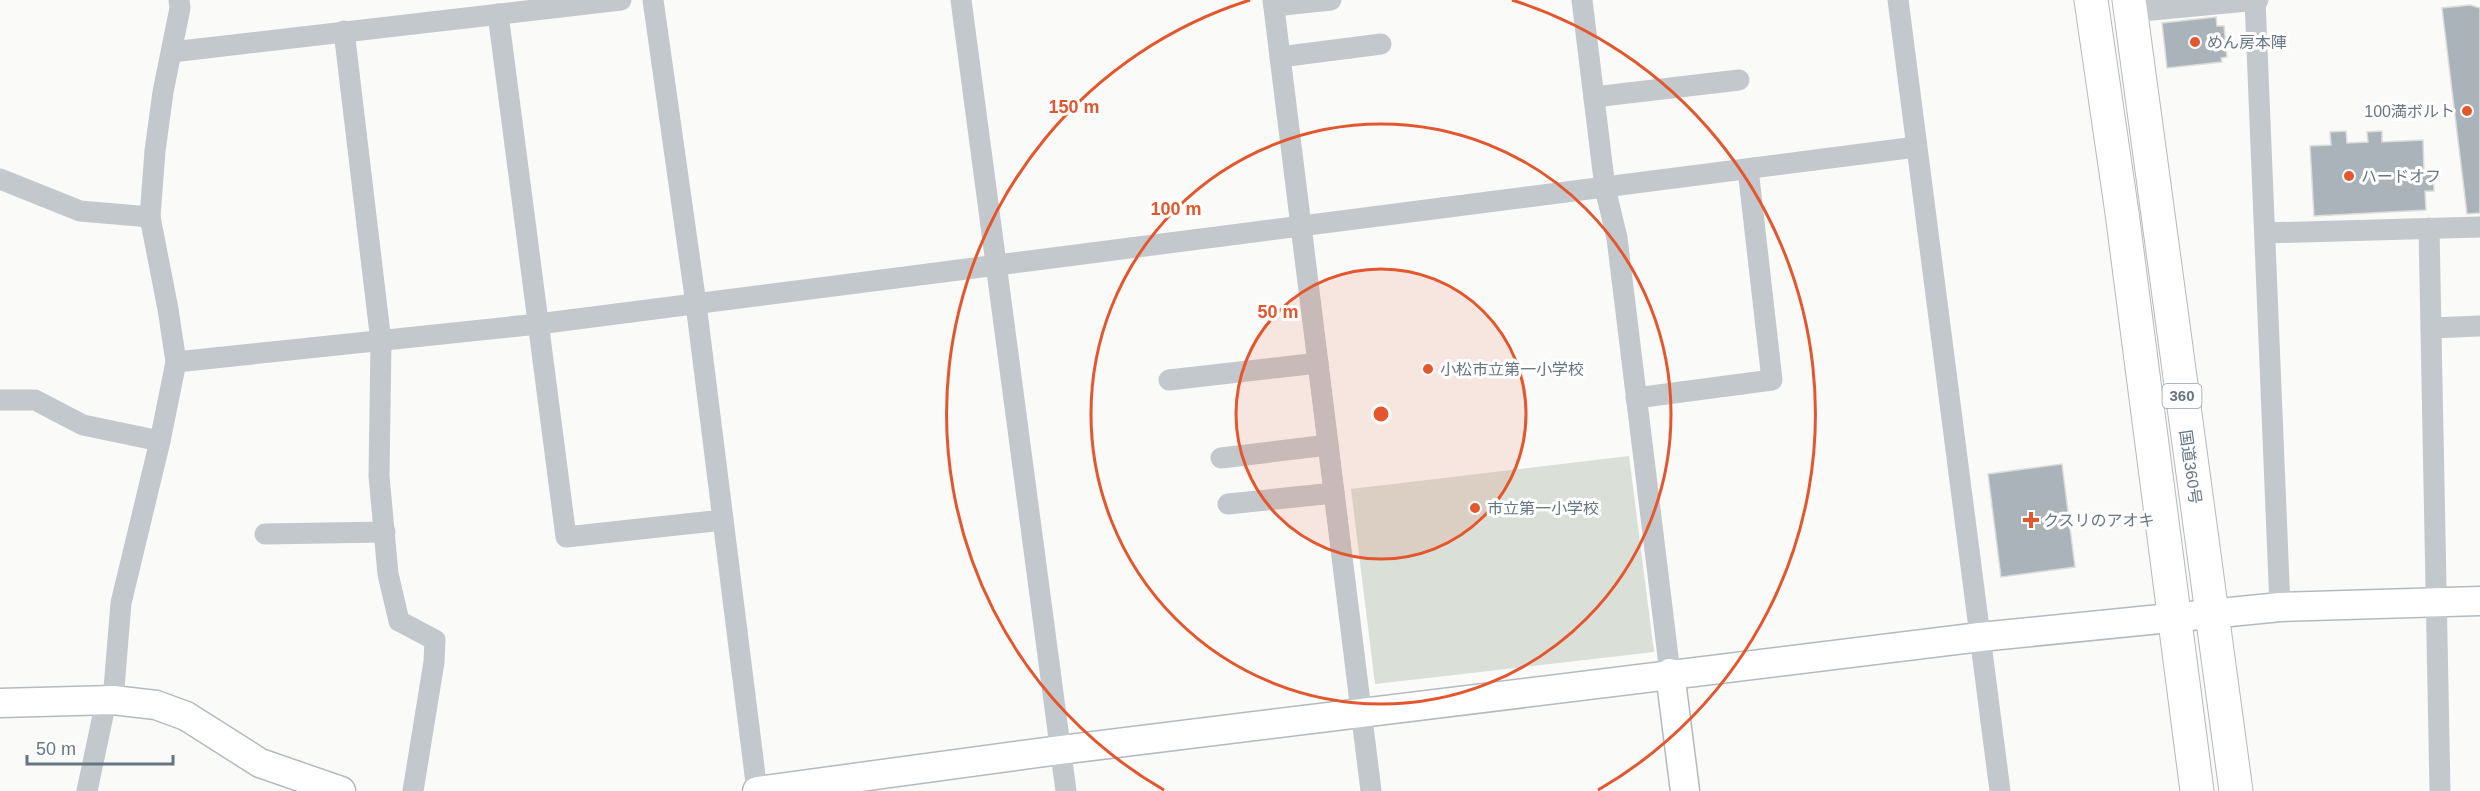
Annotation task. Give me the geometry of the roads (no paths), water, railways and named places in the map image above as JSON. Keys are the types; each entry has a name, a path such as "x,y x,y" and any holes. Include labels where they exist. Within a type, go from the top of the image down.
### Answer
{"highway":[{"name":"360","path":"2091,0 2122,213 2197,791"},
{"name":"国道360号","path":"2130,6 2210,613 2236,791"}],"street":[{"path":"87,791 105,706 113,700 121,603 160,441 176,362 150,217 155,151 180,8 179,0"},
{"path":"172,52 621,0"},
{"path":"654,0 696,304 757,791 1060,750 1980,636 2280,607 2480,601"},
{"path":"961,0 1066,791"},
{"path":"1332,0 1273,3 1371,791"},
{"path":"1582,0 1605,188 1617,238 1685,791"},
{"path":"1898,0 2000,791"},
{"path":"2130,6 2257,0 2280,607"},
{"path":"498,14 566,537 723,520"},
{"path":"344,31 381,342 379,476 388,574 399,621 435,640 434,662 414,791"},
{"path":"1280,57 1381,44"},
{"path":"1594,97 1739,80"},
{"path":"176,362 537,324 1916,147"},
{"path":"1636,398 1772,380 1748,169"},
{"path":"0,179 80,211 150,217"},
{"path":"2265,233 2480,227"},
{"path":"2429,228 2440,791"},
{"path":"2431,328 2480,327"},
{"path":"1169,380 1318,363"},
{"path":"0,400 35,400 83,425 160,441"},
{"path":"1221,458 1328,445"},
{"path":"1228,504 1334,493"},
{"path":"266,534 384,532"},
{"path":"0,702 113,700 156,705 186,716 260,763 342,791"}],"place":[{"name":"めん房本陣","path":"2195,42"},
{"name":"100満ボルト","path":"2467,111"},
{"name":"ハードオフ","path":"2349,176"},
{"name":"小松市立第一小学校","path":"1428,369"},
{"name":"市立第一小学校","path":"1475,508"},
{"name":"クスリのアオキ","path":"2031,520"}]}
